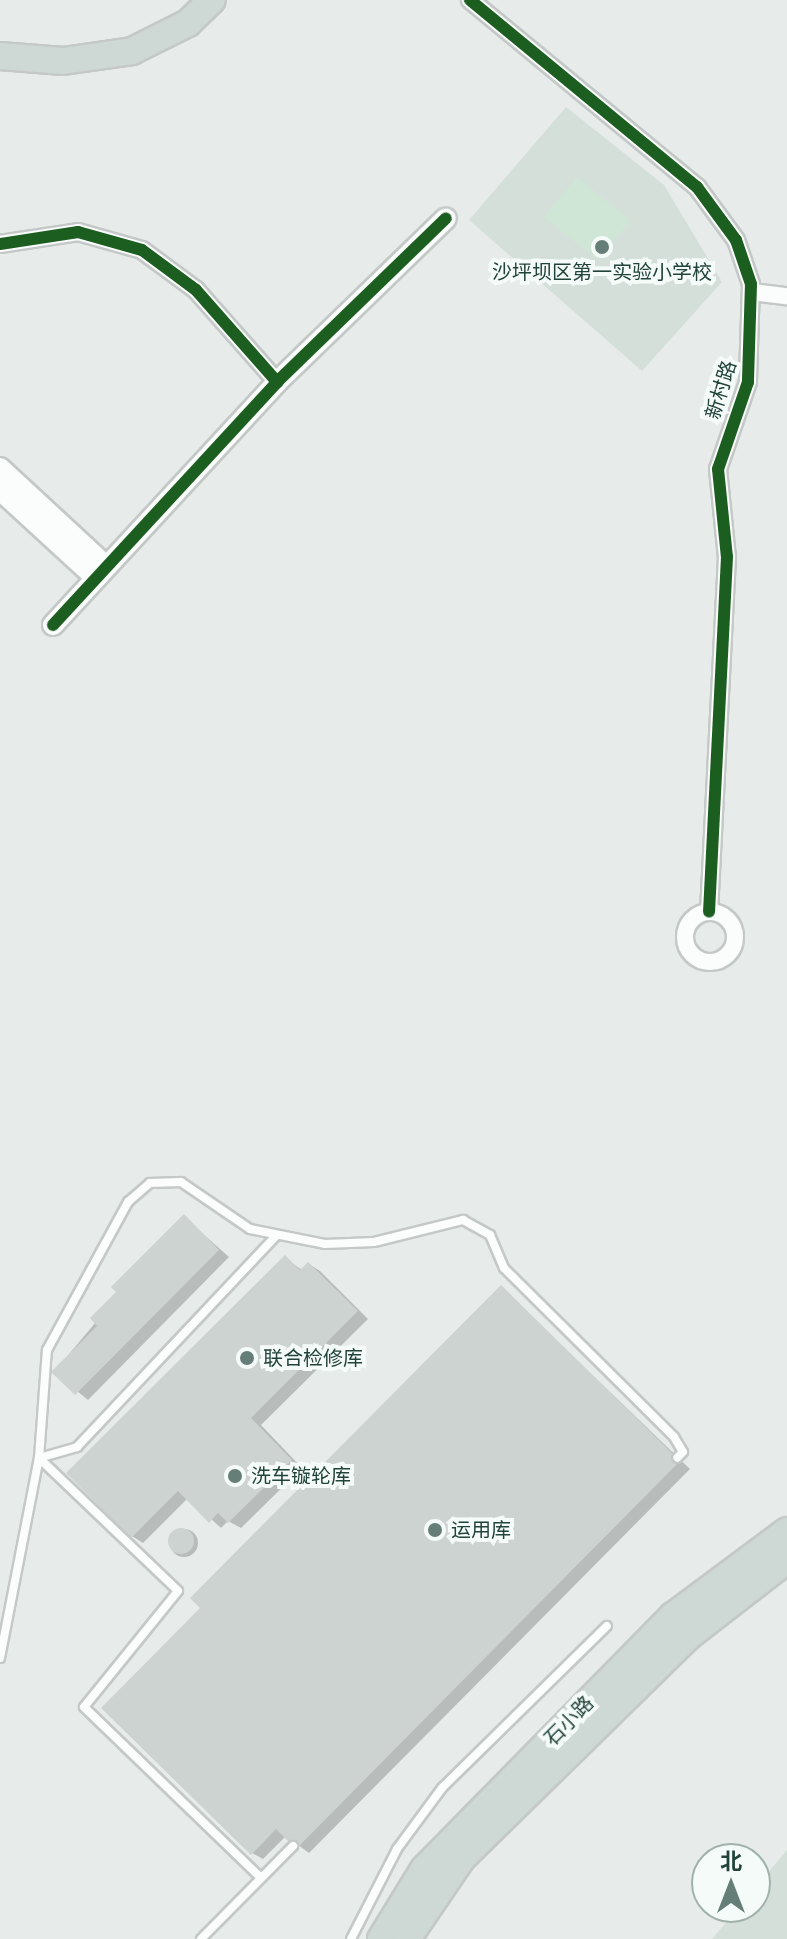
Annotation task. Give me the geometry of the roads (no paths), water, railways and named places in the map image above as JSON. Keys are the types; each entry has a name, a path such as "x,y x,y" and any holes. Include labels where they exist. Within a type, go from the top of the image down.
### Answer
{"main road":[{"path":"0,45 99,48 156,30 196,0"},
{"path":"0,56 63,61 132,51 175,32 212,0"},
{"name":"石小路","path":"381,1939 424,1869 652,1638 787,1531"},
{"name":"石小路","path":"407,1939 462,1858 690,1635 787,1560"}],"street":[{"name":"新村路","path":"470,0 697,187 736,240 752,292 748,382 718,469 727,557 709,912"},
{"path":"53,625 277,382 446,218"},
{"path":"0,244 78,232 142,250 196,290 277,382"},
{"path":"752,292 787,296"},
{"path":"0,468 101,572"},
{"path":"0,490 101,572"}],"lane":[{"path":"0,1658 39,1458 47,1350 128,1202 150,1183 181,1182 250,1229 277,1235 374,1242 463,1220 490,1235 504,1268 674,1437 683,1452 677,1458"},
{"path":"39,1458 77,1447 277,1235"},
{"path":"39,1458 178,1591 84,1707 261,1878"},
{"path":"351,1939 397,1849 442,1788 607,1626"},
{"path":"201,1939 293,1846"}],"place":[{"name":"沙坪坝区第一实验小学校","path":"602,247"},
{"name":"联合检修库","path":"247,1358"},
{"name":"洗车镟轮库","path":"235,1476"},
{"name":"运用库","path":"435,1530"}]}
